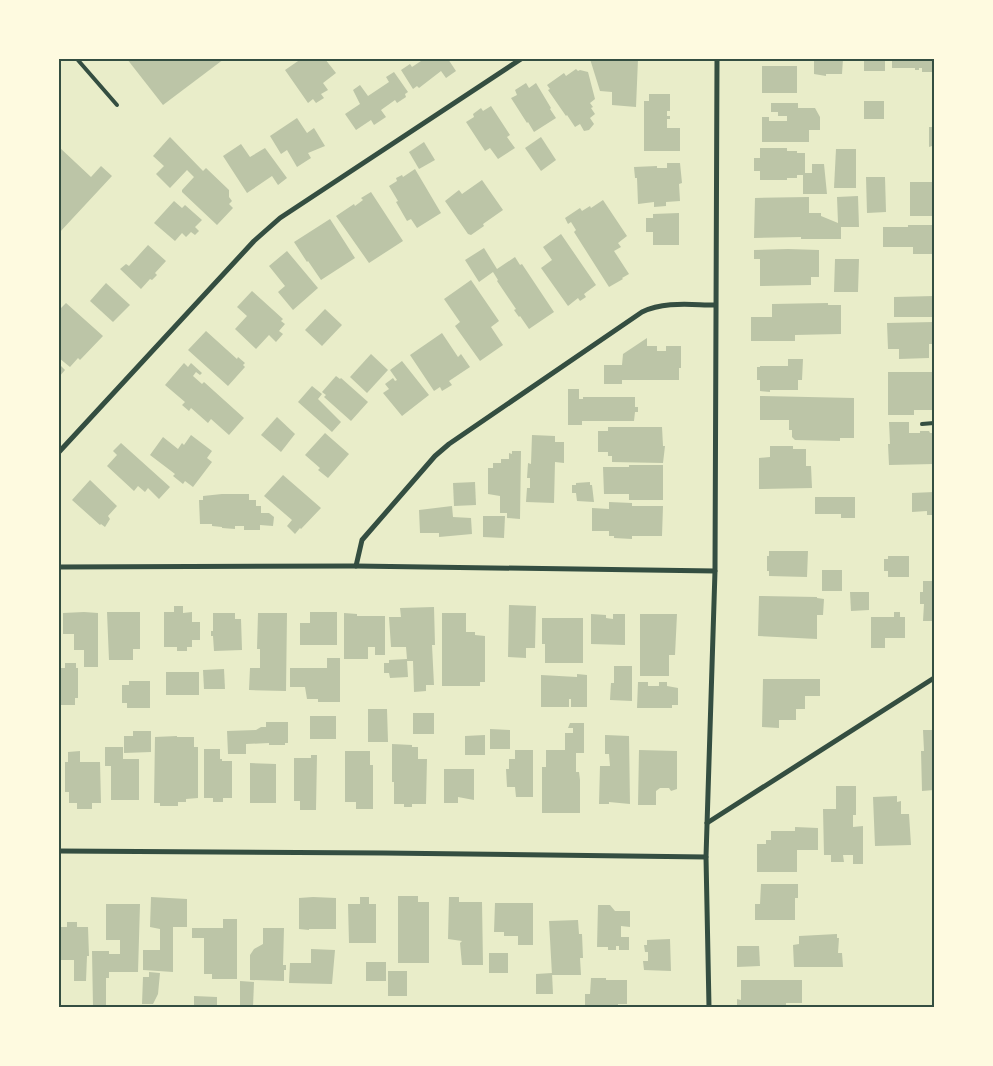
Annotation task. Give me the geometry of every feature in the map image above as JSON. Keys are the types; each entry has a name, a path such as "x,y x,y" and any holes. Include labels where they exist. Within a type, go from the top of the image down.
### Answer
{"street":[{"path":"59,452 254,240 280,218 521,59"},
{"path":"709,1007 706,858 715,571 717,59"},
{"path":"356,566 362,540 435,456 449,444 642,312 652,307 663,305 715,305"},
{"path":"59,567 356,566 715,571"},
{"path":"707,823 934,678"},
{"path":"59,851 384,853 706,858"}],"lane":[{"path":"77,59 117,105"},
{"path":"922,424 934,424"}],"building":[{"path":"127,59 224,59 163,105"},
{"path":"301,59 325,59 336,73 323,83 328,90 321,94 324,98 316,103 313,99 308,103 285,70"},
{"path":"424,59 448,59 456,71 446,78 441,71 419,88 417,86 413,89 401,70 410,64 412,67"},
{"path":"590,59 638,59 636,107 612,105 612,92 600,91"},
{"path":"814,59 843,59 842,74 826,74 826,76 814,74"},
{"path":"864,59 885,59 885,71 864,71"},
{"path":"892,59 934,59 934,72 922,72 922,68 915,70 915,68 892,68"},
{"path":"762,66 797,66 797,93 762,93"},
{"path":"576,69 588,72 595,99 590,103 595,114 590,118 594,124 589,130 584,131 580,124 575,127 566,116 548,90 550,89 547,85 564,73 566,76"},
{"path":"394,72 408,92 405,94 406,97 397,103 395,100 381,110 386,117 374,125 371,120 356,130 345,114 360,104 353,90 360,85 368,96 389,82 386,77"},
{"path":"526,83 529,88 536,83 556,118 534,132 511,98 517,95 515,90"},
{"path":"649,94 670,94 670,111 667,111 667,116 670,116 670,119 667,119 667,128 680,128 680,151 644,151 644,101 649,101"},
{"path":"864,101 884,101 884,119 864,119"},
{"path":"771,103 798,103 798,108 815,108 820,117 820,130 809,130 809,142 762,142 762,117 769,117 769,121 787,121 787,116 778,116 778,112 771,112"},
{"path":"491,106 510,135 507,137 515,148 498,159 490,148 485,151 466,122 474,117 473,114 481,108 483,111"},
{"path":"297,118 307,133 314,128 325,146 308,153 311,158 297,167 287,150 281,154 270,136"},
{"path":"929,127 934,127 934,164 932,164 932,146 929,147"},
{"path":"170,137 203,171 206,168 229,190 229,197 232,201 229,204 233,208 217,225 182,192 194,177 187,170 170,188 156,174 164,166 153,156"},
{"path":"541,137 556,160 541,171 525,148"},
{"path":"424,142 435,160 419,169 409,152"},
{"path":"241,144 250,157 265,148 287,178 278,185 272,176 247,193 223,156"},
{"path":"59,147 91,177 101,166 112,176 59,233"},
{"path":"760,148 787,148 787,151 805,153 805,173 812,173 812,164 824,164 827,194 803,194 803,175 797,175 797,178 787,178 787,180 760,180 760,171 754,171 754,158 760,158"},
{"path":"836,149 856,149 856,188 834,188"},
{"path":"667,163 680,163 682,183 679,184 680,201 666,202 666,206 654,207 654,202 638,204 637,178 635,178 634,167 657,166 657,168 667,168"},
{"path":"415,169 441,213 417,228 411,219 407,221 389,186 397,181 396,178 402,175 403,177"},
{"path":"866,177 885,177 886,212 867,213"},
{"path":"482,180 503,210 471,235 468,234 445,201 459,190 462,194"},
{"path":"910,182 934,182 934,216 910,216"},
{"path":"371,192 403,241 369,263 336,216 354,204 355,206 363,200 361,198"},
{"path":"858,196 859,227 841,227 841,239 801,239 801,237 754,238 755,198 809,197 809,213 821,213 821,216 838,223 837,197"},
{"path":"603,200 627,236 618,243 621,247 614,251 629,274 609,287 574,232 576,230 571,222 568,224 565,218 580,208 582,211 590,206 591,208"},
{"path":"174,201 182,208 185,205 202,220 195,227 199,231 195,235 191,232 186,237 182,233 175,241 154,223"},
{"path":"679,213 679,245 653,245 653,232 646,232 646,218 653,218 653,214"},
{"path":"330,219 355,258 321,280 294,242"},
{"path":"908,225 934,225 934,254 913,254 913,247 883,247 883,227 908,227"},
{"path":"561,234 596,285 584,294 586,297 580,301 578,298 568,306 541,268 552,260 543,247"},
{"path":"148,245 166,261 155,273 157,275 152,280 150,279 141,289 120,269 126,264 129,266"},
{"path":"484,248 497,269 515,257 520,265 522,264 554,312 529,329 514,310 516,309 493,272 479,282 465,260"},
{"path":"754,250 819,250 819,277 811,277 811,285 760,286 760,259 754,259"},
{"path":"287,251 318,288 293,310 278,292 285,286 269,266"},
{"path":"835,259 859,259 858,292 834,292"},
{"path":"471,280 499,321 491,327 503,345 480,361 455,326 460,322 444,299"},
{"path":"106,283 130,305 113,322 90,301"},
{"path":"252,291 283,319 281,321 285,324 279,331 283,334 276,342 269,335 256,349 235,329 247,316 237,307"},
{"path":"934,296 934,317 894,317 894,297"},
{"path":"66,303 103,336 80,360 78,358 70,367 59,358 59,310"},
{"path":"828,303 828,305 841,305 841,334 795,335 795,341 751,341 751,317 772,317 772,304"},
{"path":"325,309 342,325 322,346 305,330"},
{"path":"934,322 934,344 929,344 929,358 899,359 899,349 888,349 887,323"},
{"path":"206,331 237,359 238,357 245,363 243,365 245,367 228,386 188,350"},
{"path":"442,333 458,357 461,354 470,367 449,381 452,385 442,391 440,387 434,391 410,355"},
{"path":"647,338 647,346 657,346 657,351 666,351 666,346 681,346 679,380 622,380 622,384 604,384 604,365 622,365 623,354"},
{"path":"371,354 388,370 367,393 350,377"},
{"path":"788,359 803,359 802,380 798,380 798,390 760,391 760,380 757,380 757,367 788,366"},
{"path":"402,361 429,395 402,416 383,393 389,389 385,384 393,378 395,381 397,380 390,370"},
{"path":"184,363 188,367 191,363 202,373 200,375 196,372 193,376 202,384 204,382 244,418 229,435 211,419 208,423 191,408 189,411 182,405 185,402 165,385"},
{"path":"59,364 65,370 59,377"},
{"path":"888,372 934,372 934,410 914,410 914,415 888,415"},
{"path":"336,376 341,378 368,402 351,421 324,397 326,395 322,392"},
{"path":"312,386 322,394 318,399 341,422 332,432 298,402"},
{"path":"568,389 579,389 579,399 583,399 583,397 635,397 635,407 638,407 638,412 635,412 634,421 582,421 582,425 568,425"},
{"path":"760,396 854,398 854,438 840,438 840,441 795,440 792,437 792,430 789,430 789,420 760,420"},
{"path":"277,417 295,434 281,452 261,435"},
{"path":"889,422 909,422 909,433 929,431 934,433 934,464 889,465"},
{"path":"608,427 662,427 663,446 665,446 663,463 612,462 612,456 608,456 608,452 598,452 598,431 608,431"},
{"path":"325,433 349,454 328,478 305,455"},
{"path":"191,435 212,451 207,458 212,462 193,487 185,481 183,484 173,476 175,474 150,455 163,437 178,449 182,443 184,445"},
{"path":"532,435 555,436 555,442 564,442 564,463 555,462 554,503 526,502 527,488 530,488 530,478 527,478 528,463 531,464"},
{"path":"121,443 170,487 159,499 148,488 145,492 138,486 134,491 107,466 117,455 113,451"},
{"path":"770,446 793,446 793,449 806,449 806,466 811,466 812,488 759,489 759,458 770,457"},
{"path":"512,451 521,451 520,519 507,518 507,513 500,513 500,496 488,494 488,468 493,468 493,463 501,463 501,459 509,459 509,453 512,454"},
{"path":"629,465 663,465 663,500 629,500 629,494 604,494 603,467 629,467"},
{"path":"283,475 321,508 295,534 287,526 292,520 264,496"},
{"path":"90,480 117,506 108,516 110,519 105,527 100,525 72,500"},
{"path":"475,482 476,505 454,506 453,483"},
{"path":"590,482 594,502 577,501 576,493 572,493 572,485"},
{"path":"934,492 934,515 927,515 927,511 912,512 912,493"},
{"path":"249,494 249,500 256,500 256,506 261,506 261,513 269,513 274,517 273,526 260,525 260,530 244,530 244,526 235,526 235,529 212,526 212,524 200,524 199,500 203,500 203,496"},
{"path":"815,497 855,497 855,518 841,518 841,514 815,514"},
{"path":"609,502 632,503 632,506 663,506 662,536 632,536 632,539 614,538 614,536 609,536 609,531 592,531 592,508 609,509"},
{"path":"452,506 453,517 471,518 472,534 439,537 439,533 420,533 419,510"},
{"path":"483,516 505,516 504,538 483,537"},
{"path":"769,551 808,551 807,577 769,576 767,556 769,556"},
{"path":"888,556 909,556 909,577 888,577 888,571 884,571 884,559 888,559"},
{"path":"822,570 842,570 842,591 822,591"},
{"path":"923,581 934,581 934,621 923,621 924,604 920,604 920,592 923,592"},
{"path":"850,592 869,592 869,610 851,611"},
{"path":"759,596 817,597 824,599 823,615 817,615 817,639 758,636"},
{"path":"509,605 536,606 535,648 526,648 526,658 508,657"},
{"path":"174,606 183,606 183,613 192,612 192,622 200,622 200,640 192,640 192,647 187,647 187,651 177,651 177,647 164,647 164,612 174,612"},
{"path":"434,607 435,645 432,645 434,685 426,685 426,691 414,692 413,661 407,661 408,677 390,678 389,673 384,673 384,663 389,663 389,660 407,659 406,647 391,647 389,617 401,617 400,608"},
{"path":"107,612 140,612 140,649 133,649 133,660 109,660"},
{"path":"310,612 337,612 337,645 300,645 300,623 310,623"},
{"path":"894,612 900,612 900,617 905,617 905,638 885,638 885,648 871,648 871,617 894,617"},
{"path":"63,613 98,613 98,667 84,667 84,650 74,650 74,634 63,634"},
{"path":"213,613 235,613 235,619 241,619 242,650 214,651 213,636 211,636 211,631 213,631"},
{"path":"258,613 287,613 286,691 249,690 250,668 260,668 260,649 257,649"},
{"path":"344,613 357,614 357,616 385,616 385,655 375,655 375,647 368,647 368,659 344,659"},
{"path":"442,613 466,613 466,632 475,632 475,635 485,636 485,682 480,682 480,686 442,686"},
{"path":"591,614 606,615 606,618 613,619 613,614 625,614 625,645 591,644"},
{"path":"640,614 677,614 675,655 669,655 669,676 640,676"},
{"path":"542,618 583,618 583,663 545,663 545,644 542,644"},
{"path":"327,658 340,658 340,702 318,702 318,699 307,699 305,687 290,687 290,668 327,668"},
{"path":"65,663 76,663 76,668 78,668 78,698 75,698 75,705 59,705 59,668 65,668"},
{"path":"614,666 632,666 632,701 610,700 611,683 614,683"},
{"path":"224,669 225,689 204,689 203,670"},
{"path":"166,672 199,672 199,695 166,695"},
{"path":"577,674 587,675 587,707 571,707 571,699 569,699 569,707 541,707 541,675 577,677"},
{"path":"763,679 820,679 820,696 805,696 805,709 796,709 796,720 779,720 779,728 762,727"},
{"path":"129,681 150,681 150,708 127,708 127,703 122,703 122,685 129,685"},
{"path":"638,682 648,682 648,686 659,686 659,682 667,682 667,686 678,688 678,705 672,705 672,708 637,708"},
{"path":"368,709 387,709 388,742 368,742"},
{"path":"413,713 434,713 434,734 413,734"},
{"path":"310,716 336,716 336,739 310,739"},
{"path":"266,722 288,722 288,743 285,743 285,745 269,745 269,743 246,744 246,754 228,754 227,731 256,730 266,727"},
{"path":"570,723 584,723 584,753 576,753 576,772 579,772 580,780 580,813 542,813 542,767 546,767 546,750 565,750 565,733 573,733 573,728 568,728"},
{"path":"490,729 510,730 510,749 490,749"},
{"path":"923,730 934,730 934,790 922,791 921,751 924,751"},
{"path":"133,731 151,731 151,752 124,753 124,736 133,736"},
{"path":"485,735 485,755 465,755 465,736"},
{"path":"605,735 629,736 630,804 609,802 609,804 599,804 600,766 610,766 609,754 605,754"},
{"path":"155,737 194,737 194,747 198,747 198,798 186,799 186,802 178,802 178,806 160,806 160,803 154,803"},
{"path":"392,744 418,747 418,759 427,759 426,804 412,804 412,807 404,807 404,804 394,804"},
{"path":"105,747 123,747 123,759 139,759 139,800 111,800 111,766 105,766"},
{"path":"204,749 220,749 220,759 222,761 232,761 232,798 223,798 223,802 213,802 213,798 204,798"},
{"path":"515,750 533,750 533,797 516,797 515,787 507,787 506,769 509,769 509,759 515,759"},
{"path":"639,750 677,751 677,789 671,791 669,788 660,788 656,791 656,805 638,805"},
{"path":"80,751 80,762 100,762 101,803 92,803 92,809 77,809 77,803 69,803 69,792 65,792 65,762 68,762 68,752"},
{"path":"345,751 370,751 370,765 373,765 373,809 356,809 356,802 345,802"},
{"path":"311,755 317,755 316,810 300,810 300,801 294,801 294,758 311,758"},
{"path":"250,763 276,764 276,803 250,803"},
{"path":"444,769 474,769 474,800 458,797 458,803 444,803"},
{"path":"836,786 856,786 856,815 853,815 853,827 863,826 863,864 853,864 853,855 843,855 844,862 831,862 831,855 824,855 823,809 836,809"},
{"path":"897,796 897,802 901,801 901,814 909,814 911,845 875,846 873,797"},
{"path":"795,827 818,828 818,850 797,850 797,872 757,872 757,844 766,844 766,840 771,840 771,831 795,831"},
{"path":"761,884 798,884 798,898 795,898 795,920 755,920 755,904 760,904"},
{"path":"398,896 418,896 418,902 429,902 429,963 398,963"},
{"path":"151,897 187,899 187,927 173,927 173,972 143,970 143,950 160,950 160,929 150,927"},
{"path":"360,897 369,897 369,904 376,904 376,943 349,943 348,904 360,904"},
{"path":"449,897 459,897 459,902 482,902 483,965 462,965 460,943 462,941 448,939"},
{"path":"299,898 336,898 336,929 299,929"},
{"path":"495,903 533,903 533,945 518,945 518,936 504,936 504,932 494,932"},
{"path":"106,904 140,904 138,972 109,972 109,978 106,978 106,1007 93,1007 92,951 109,951 109,954 120,954 120,940 106,940"},
{"path":"598,905 610,905 615,911 630,911 630,927 621,926 621,937 629,937 629,950 619,950 619,946 616,946 616,950 608,950 608,947 597,947"},
{"path":"223,919 237,919 237,979 212,979 212,974 204,974 204,938 192,938 192,928 223,928"},
{"path":"578,920 579,934 582,934 583,958 580,958 581,975 552,975 549,921"},
{"path":"67,922 77,922 77,927 88,927 89,956 87,956 86,981 74,981 74,960 59,960 59,927 67,927"},
{"path":"263,928 284,928 283,965 286,965 286,970 284,970 284,981 250,980 250,955 254,949 263,944"},
{"path":"837,934 837,938 839,938 838,953 842,953 843,967 794,967 793,945 799,944 799,936"},
{"path":"670,939 671,971 644,970 643,961 648,961 648,952 645,952 644,945 647,945 647,940"},
{"path":"737,946 759,946 760,966 737,967"},
{"path":"311,949 335,950 332,984 289,983 290,963 311,963"},
{"path":"489,953 508,953 508,973 489,973"},
{"path":"366,962 386,962 386,981 366,981"},
{"path":"388,971 407,971 407,996 388,996"},
{"path":"149,972 160,973 158,994 153,1004 142,1004 143,977 149,977"},
{"path":"552,973 553,994 536,994 536,974"},
{"path":"591,978 627,980 627,1004 618,1004 618,1007 585,1007 585,994 590,994"},
{"path":"741,980 802,980 802,1003 786,1003 786,1007 737,1007 737,999 741,1000"},
{"path":"240,981 254,982 253,1007 240,1007"},
{"path":"194,996 217,997 217,1007 194,1007"}]}
